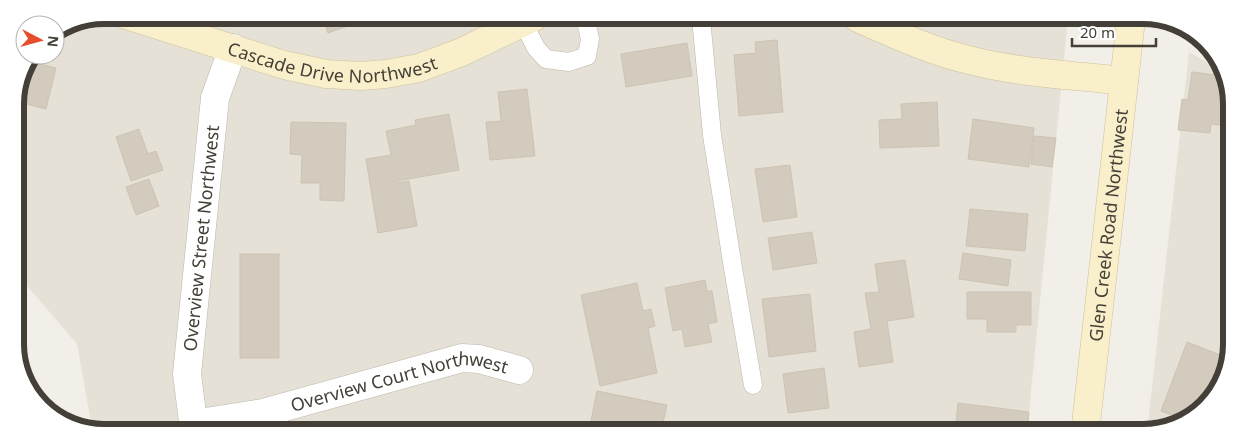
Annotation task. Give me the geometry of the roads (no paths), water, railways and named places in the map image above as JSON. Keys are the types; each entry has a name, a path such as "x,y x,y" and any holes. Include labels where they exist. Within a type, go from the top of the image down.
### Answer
{"street":[{"name":"Cascade Drive Northwest","path":"155,24 284,64 326,74 361,76 419,68 462,52 519,24"},
{"path":"873,24 938,51 970,61 1010,68 1124,81"},
{"name":"Glen Creek Road Northwest","path":"1086,424 1131,24"},
{"name":"Overview Street Northwest","path":"193,424 187,374 215,98 233,48"},
{"name":"Overview Court Northwest","path":"204,424 263,413 462,358 479,359 519,370"}],"lane":[{"path":"530,24 536,48 546,59 569,62 587,56 590,39 587,24"},
{"path":"702,24 712,135 732,268 753,385"}]}
